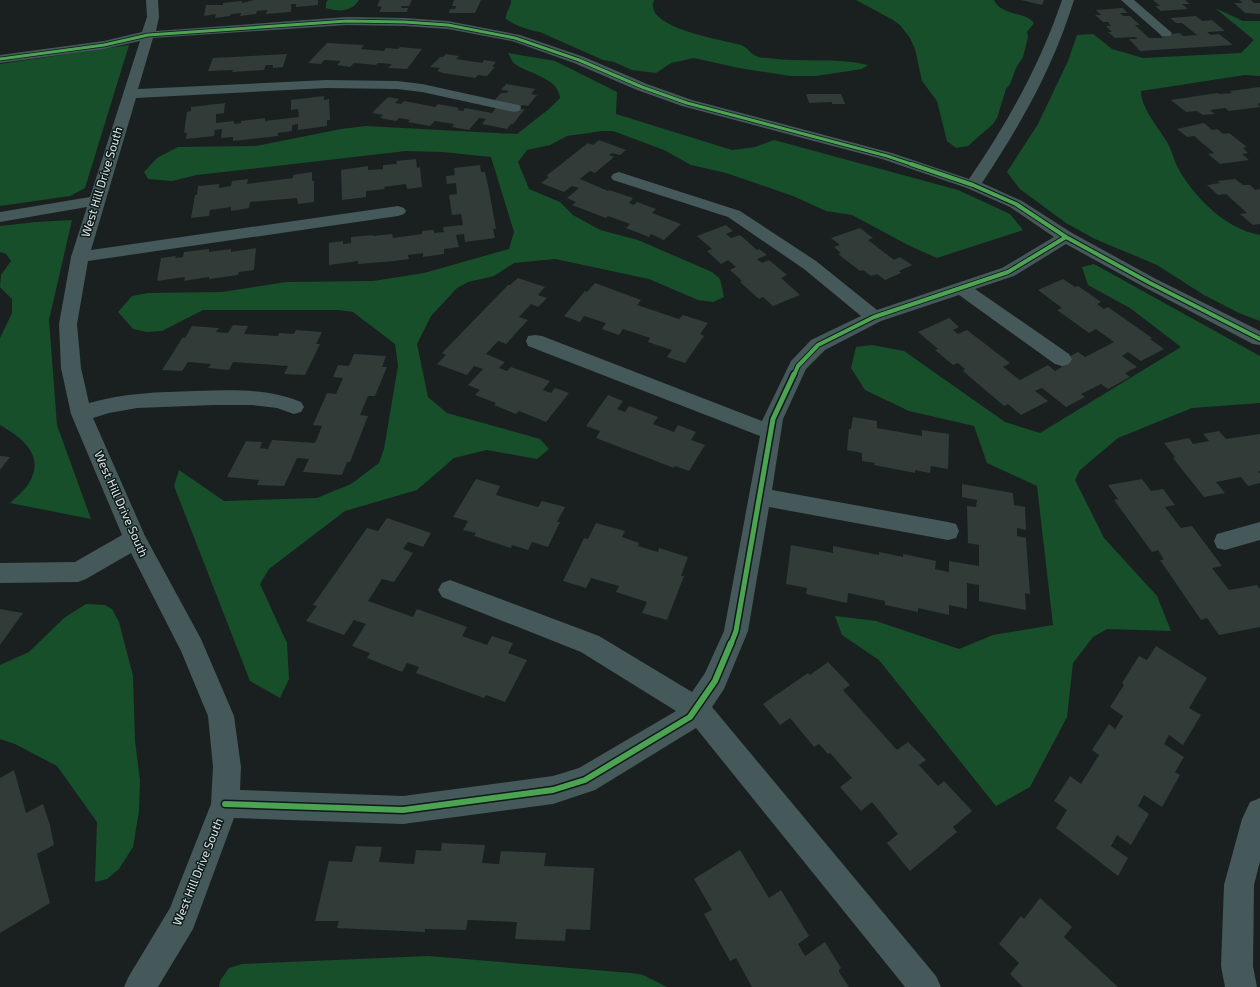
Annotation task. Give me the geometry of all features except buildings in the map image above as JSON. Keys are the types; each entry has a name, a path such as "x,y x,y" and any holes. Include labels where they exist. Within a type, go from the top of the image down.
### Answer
{"street":[{"name":"West Hill Drive South","path":"140,987 182,918 225,804 227,767 221,716 192,647 135,539 81,414 71,368 68,324 80,257 148,35 153,17 152,0"},
{"path":"973,185 999,148 1041,73 1058,32 1068,0"},
{"path":"1127,0 1166,33"},
{"path":"0,59 104,44 148,35 347,21 405,22 448,25 515,38 579,60 642,87 687,103 886,156 973,185 1016,204 1066,237 1150,283 1260,339"},
{"path":"129,94 327,84 397,85 422,88 514,108"},
{"path":"619,177 734,214 810,265 874,317"},
{"path":"0,217 96,202"},
{"path":"80,257 398,211"},
{"path":"225,804 403,810 553,790 585,780 690,718 715,681 736,631 773,419 798,366 818,345 874,317 1008,272 1066,237"},
{"path":"961,288 1062,359"},
{"path":"535,341 770,432"},
{"path":"81,414 96,408 156,398 248,398 272,400 294,407"},
{"path":"759,496 948,531"},
{"path":"1225,541 1260,531"},
{"path":"0,573 78,572 135,539"},
{"path":"450,590 590,644 696,708 925,987"},
{"path":"1242,987 1237,966 1239,885 1256,819 1260,812"}],"green space":[{"path":"328,0 359,0 349,9 335,10 326,8 326,3"},
{"path":"511,0 654,0 654,10 660,18 672,25 703,36 741,45 759,57 793,60 843,61 868,65 862,69 816,76 790,76 739,68 694,58 671,63 656,73 632,70 614,62 603,60 540,32 522,27 506,19"},
{"path":"856,0 994,0 1002,9 1030,19 1034,23 1027,32 1028,37 1023,57 1006,89 997,118 993,124 968,146 956,148 947,141 937,101 922,81 915,49 910,38 900,25 893,20"},
{"path":"1215,8 1243,21 1260,21 1260,76 1245,75 1141,91 1147,111 1169,145 1179,170 1194,192 1213,211 1224,219 1247,232 1260,235 1260,321 1239,313 1204,295 1157,265 1095,239 1066,223 1020,189 1007,172 1038,124 1068,61 1077,35 1093,34 1112,49 1143,58 1241,53 1254,40"},
{"path":"129,45 85,188 70,196 0,206 0,64"},
{"path":"508,53 555,61 617,92 616,114 732,150 755,147 774,140 958,190 1010,214 1023,230 937,258 908,245 852,215 826,211 793,196 726,173 691,165 664,150 613,131 567,136 550,145 527,150 518,162 529,189 560,202 573,215 600,230 638,240 712,272 720,279 724,297 713,302 698,300 649,279 555,259 514,263 494,276 468,282 457,288 431,316 417,344 428,397 447,413 540,439 549,449 537,459 487,450 454,458 417,490 345,511 269,569 260,584 287,643 289,679 280,698 250,681 174,486 179,470 224,501 317,498 351,484 379,463 384,449 398,366 395,344 353,312 338,310 203,310 162,331 147,332 133,329 118,312 132,296 148,293 222,292 286,282 373,281 424,273 509,249 514,232 491,157 443,152 406,151 197,175 172,181 148,179 144,172 157,158 178,147 256,146 341,129 366,126 517,134 549,109 560,98 554,85 542,77 515,64"},
{"path":"72,220 49,320 57,425 91,519 10,503 29,483 35,464 29,448 23,441 0,425 0,338 12,313 12,299 0,287 1,275 11,261 6,254 0,252 0,226"},
{"path":"1094,264 1260,356 1260,403 1192,408 1118,438 1080,470 1075,480 1104,538 1157,596 1171,631 1107,629 1093,637 1073,663 1067,717 1030,787 996,806 879,660 842,635 835,616 876,621 959,649 993,635 1053,625 1037,486 987,463 974,426 909,411 865,390 851,368 856,347 872,345 904,351 1005,422 1040,433 1181,347 1130,308 1088,285 1082,267"},
{"path":"86,604 105,605 112,609 119,622 133,676 135,741 140,780 139,811 133,847 119,869 107,879 95,882 97,822 57,766 15,744 0,739 0,665 29,652 64,618"},
{"path":"428,956 631,973 643,975 667,987 219,987 220,981 229,968 242,964"}],"cycle path":[{"path":"0,59 104,45 148,35 347,21 405,22 448,25 515,38 579,60 642,87 687,103 887,156 973,185 1016,204 1066,237 1150,283 1260,339"},
{"path":"225,804 403,810 553,790 585,780 690,717 715,681 736,631 773,419 798,366 818,345 874,317 1008,272 1066,237"}]}
